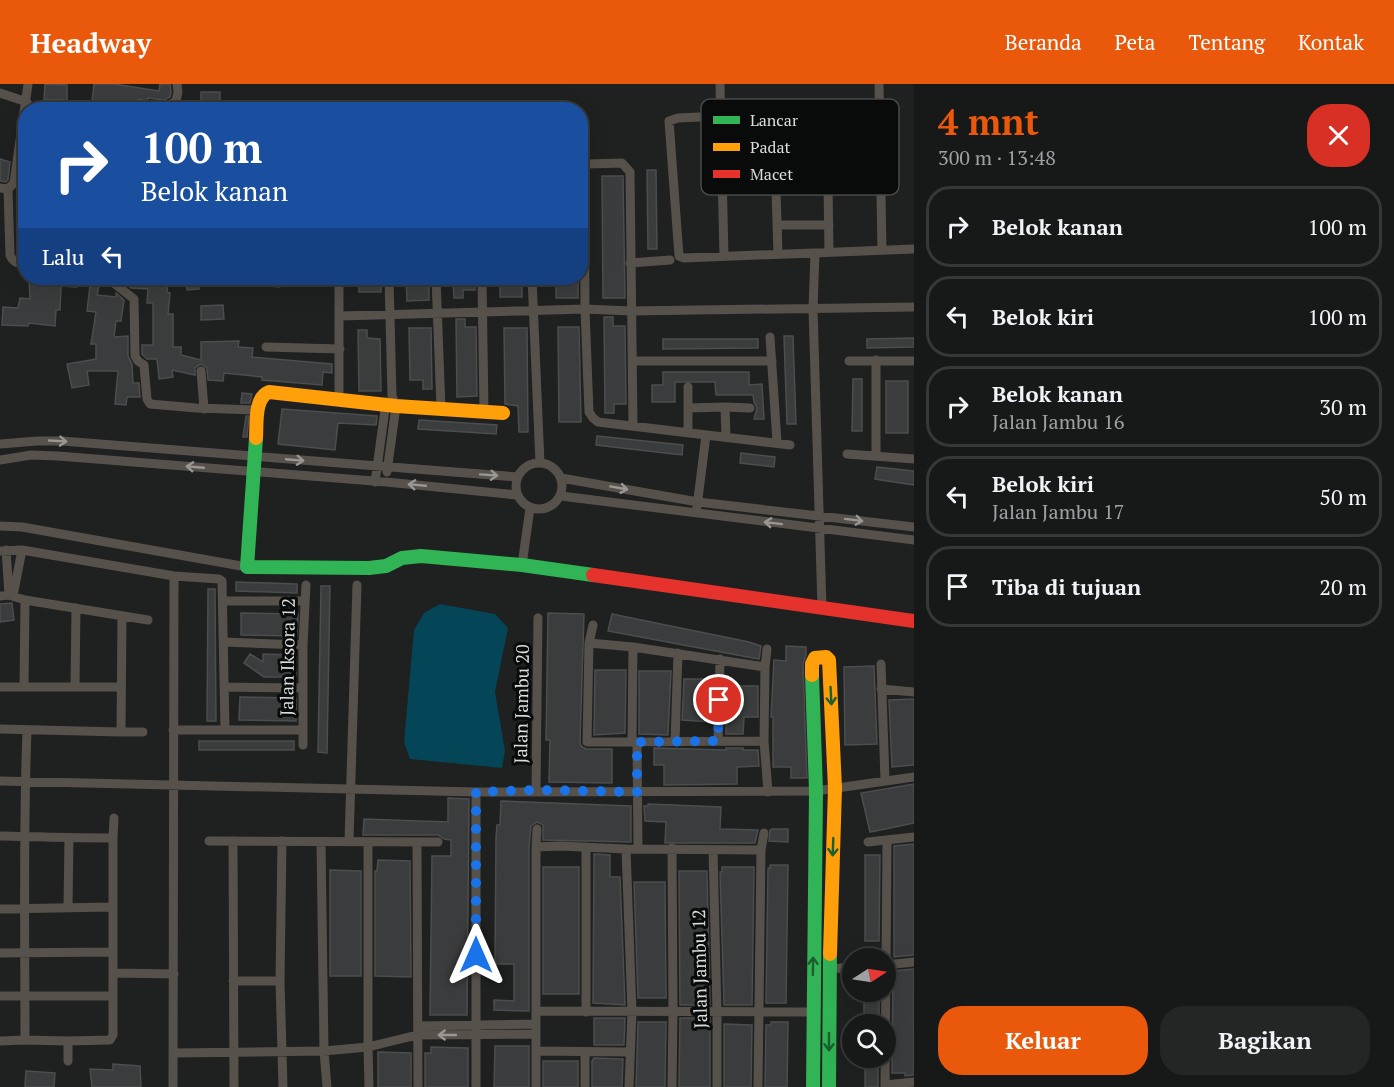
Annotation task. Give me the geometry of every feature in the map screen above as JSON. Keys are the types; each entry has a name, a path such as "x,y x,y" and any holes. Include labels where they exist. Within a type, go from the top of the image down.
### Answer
{"street":[{"path":"0,93 27,102 28,84"},
{"path":"174,102 178,92 177,84"},
{"path":"720,84 720,99"},
{"path":"701,117 672,119 668,127 679,256 684,258 914,249"},
{"path":"588,164 622,163 630,172 633,425"},
{"path":"18,176 14,183 4,188 10,255 12,260 18,263"},
{"path":"722,195 724,256"},
{"path":"776,195 778,254"},
{"path":"828,195 829,252"},
{"path":"881,195 882,250"},
{"path":"777,225 829,225"},
{"path":"815,252 813,309 822,608"},
{"path":"630,263 670,260"},
{"path":"115,285 134,300 135,356 144,364 147,399 150,404 204,409 258,410"},
{"path":"339,285 339,398"},
{"path":"386,482 391,402 388,285"},
{"path":"436,285 441,408"},
{"path":"482,285 484,412"},
{"path":"532,285 540,463"},
{"path":"585,285 590,412 598,422 789,445"},
{"path":"340,316 585,309 631,311 914,307"},
{"path":"770,338 777,442"},
{"path":"266,346 340,349"},
{"path":"876,360 876,456"},
{"path":"633,361 772,361"},
{"path":"849,361 914,362"},
{"path":"201,371 204,409"},
{"path":"687,387 688,433"},
{"path":"247,567 258,410 260,398 264,393 503,413"},
{"path":"375,482 391,402"},
{"path":"725,407 726,437"},
{"path":"688,408 750,408"},
{"path":"696,513 706,435"},
{"path":"0,444 62,441 518,477"},
{"path":"848,454 914,459"},
{"path":"0,460 31,455 58,456 386,482 518,495"},
{"path":"531,464 549,465 561,478 563,487 561,496 556,504 548,508 539,510 530,508 522,503 518,495 516,486 518,477 523,469 531,464"},
{"path":"561,478 698,502 914,527"},
{"path":"561,496 914,540"},
{"path":"522,565 530,508"},
{"path":"0,526 22,527 247,567 369,568 386,566 402,558 421,556 522,565 914,621"},
{"path":"7,596 3,550 22,550 174,576 219,579 222,581 223,601 225,729"},
{"path":"7,596 22,550"},
{"path":"173,1087 174,576"},
{"name":"Jalan Iksora 12","path":"303,745 303,645 306,585"},
{"path":"349,841 357,585"},
{"path":"7,596 148,620"},
{"path":"24,687 25,600"},
{"path":"223,601 305,601"},
{"path":"75,608 75,686"},
{"path":"121,732 122,616"},
{"name":"Jalan Jambu 20","path":"536,790 538,618"},
{"path":"592,625 589,643 586,742 764,741"},
{"path":"224,642 303,645"},
{"path":"589,643 633,646 765,667"},
{"path":"633,646 639,848"},
{"path":"767,649 764,741 768,792"},
{"path":"675,741 678,653"},
{"path":"813,1087 816,791 812,664 815,658 826,657 829,660 835,788 829,1087"},
{"path":"718,741 720,659"},
{"path":"881,664 885,780"},
{"path":"0,687 121,687"},
{"path":"224,687 303,688"},
{"path":"881,689 914,692"},
{"path":"0,729 143,732"},
{"path":"25,1040 27,730"},
{"name":"Jalan Iksora 12","path":"173,730 302,730"},
{"path":"0,781 476,792 536,790 768,792 816,791 914,777"},
{"path":"476,792 476,1087"},
{"path":"0,1041 103,1041 112,1038 114,818"},
{"path":"537,829 537,1087"},
{"path":"758,1087 761,850 764,833"},
{"path":"0,836 113,838"},
{"path":"868,842 914,837"},
{"path":"68,908 69,838"},
{"path":"209,841 438,842"},
{"path":"233,841 234,1087"},
{"path":"282,841 280,981 283,1087"},
{"path":"886,948 887,841"},
{"path":"321,842 324,1051 327,1087"},
{"path":"368,842 369,1087"},
{"path":"417,842 418,1087"},
{"path":"536,847 761,850"},
{"path":"586,847 586,1012"},
{"path":"672,848 674,1012 672,1087"},
{"path":"626,849 632,1012 629,1087"},
{"name":"Jalan Jambu 12","path":"713,850 717,1087"},
{"path":"0,909 112,907"},
{"path":"0,953 113,952"},
{"path":"896,964 914,962"},
{"path":"830,969 842,968"},
{"path":"113,973 174,974"},
{"path":"233,981 280,981"},
{"path":"0,996 113,996"},
{"path":"886,1002 885,1086 914,1082"},
{"path":"536,1011 813,1012"},
{"path":"477,1030 536,1024"},
{"path":"174,1053 324,1051 368,1047 418,1030 477,1030 536,1034"},
{"path":"68,1041 68,1061"},
{"path":"537,1051 629,1052"},
{"path":"585,1052 585,1087"}],"water":[{"path":"440,604 495,614 508,628 495,692 505,751 502,768 410,759 404,742 414,630 424,613"}],"building":[{"path":"45,84 67,85 67,100 44,100"},
{"path":"94,84 114,84 159,91 160,84 170,84 170,97 164,100 148,98 147,101 138,99 137,102 92,102"},
{"path":"201,92 220,92 220,102 201,102"},
{"path":"0,159 10,162 6,182 0,181"},
{"path":"647,170 656,170 657,249 648,249"},
{"path":"602,176 623,176 625,298 603,298"},
{"path":"29,285 76,285 76,287 61,286 60,310 56,310 55,326 29,323 28,326 2,325 3,307 18,308 20,298 30,299"},
{"path":"90,285 99,286 97,295 116,297 116,293 124,300 121,321 116,321 114,337 128,336 128,356 132,364 133,383 139,383 140,397 127,397 126,405 115,404 118,371 87,371 89,385 72,388 67,364 96,359 96,344 91,344 96,312 87,311"},
{"path":"127,285 168,285 167,292 170,293 168,314 173,314 173,347 181,347 181,355 201,360 201,342 239,341 238,347 253,348 252,357 332,364 332,373 323,372 322,385 262,380 262,377 224,373 223,381 208,380 207,368 201,364 195,368 195,375 172,370 173,377 159,379 157,359 147,359 142,354 142,345 153,345 153,303 147,303 148,289 131,288"},
{"path":"187,285 199,285 199,289 187,290"},
{"path":"359,285 381,285 381,292 359,292"},
{"path":"406,285 429,285 429,300 407,301"},
{"path":"453,285 475,285 475,290 463,290 463,298 454,298"},
{"path":"500,285 522,285 522,297 500,297"},
{"path":"556,285 578,285 578,298 556,298"},
{"path":"223,305 224,319 201,320 201,306"},
{"path":"604,317 613,317 613,326 625,326 626,404 614,404 614,413 605,413"},
{"path":"456,319 465,319 465,327 476,327 477,396 457,397"},
{"path":"558,327 579,327 581,422 559,422"},
{"path":"409,328 431,328 432,389 423,389 423,380 410,380"},
{"path":"504,328 527,328 528,432 519,432 518,406 505,404"},
{"path":"358,330 367,330 367,338 380,339 381,391 359,391"},
{"path":"784,336 793,336 796,424 787,424"},
{"path":"914,338 914,347 867,348 867,339"},
{"path":"663,339 758,339 758,348 663,349"},
{"path":"663,372 749,372 749,385 762,384 764,419 754,419 757,408 753,395 716,395 715,382 675,382 675,402 652,402 652,385 663,385"},
{"path":"853,379 862,379 862,431 852,431"},
{"path":"886,381 908,381 908,433 886,433"},
{"path":"242,393 252,394 250,403 241,403"},
{"path":"282,409 377,416 376,425 338,423 335,450 278,444"},
{"path":"246,416 249,416 247,437 243,437"},
{"path":"419,420 497,425 496,434 418,429"},
{"path":"597,436 683,445 682,455 596,445"},
{"path":"741,453 775,457 774,467 740,463"},
{"path":"877,467 914,471 914,485 875,479"},
{"path":"236,582 297,584 297,593 236,591"},
{"path":"321,586 330,586 327,753 318,752"},
{"path":"208,589 215,589 216,721 207,721"},
{"path":"12,603 14,620 0,622 0,604"},
{"path":"241,613 298,614 297,636 241,635"},
{"path":"548,613 584,614 580,742 581,746 586,749 612,749 612,783 549,782 550,740 546,740"},
{"path":"612,614 749,642 761,646 759,659 608,631"},
{"path":"786,646 806,647 803,664 807,778 791,778 791,767 773,767 773,717 771,717 774,660 786,661"},
{"path":"250,654 263,662 263,654 296,655 296,677 264,677 244,663"},
{"path":"874,666 877,744 845,745 844,667"},
{"path":"595,670 626,670 625,733 594,735"},
{"path":"639,671 671,671 668,735 639,734"},
{"path":"684,679 713,679 712,722 682,720"},
{"path":"726,686 758,686 758,717 744,717 743,734 726,734"},
{"path":"240,697 296,698 296,721 239,720"},
{"path":"914,699 914,765 892,767 889,700"},
{"path":"199,741 294,741 294,750 199,750"},
{"path":"654,748 758,750 759,766 737,767 737,784 664,785 664,765 654,765"},
{"path":"914,784 914,823 870,832 861,793"},
{"path":"448,798 469,799 467,1015 430,1015 432,856 451,856 451,840 438,835 363,835 364,819 448,822"},
{"path":"501,801 631,806 631,842 543,840 543,825 537,822 531,826 529,1011 494,1010 494,1000 514,1001 514,964 495,964 496,838 497,825 500,825"},
{"path":"648,804 721,807 720,829 758,830 755,843 665,843 666,822 645,821 644,806"},
{"path":"772,829 788,829 788,842 769,841"},
{"path":"914,844 914,955 896,957 896,948 894,948 894,846"},
{"path":"594,854 610,855 610,877 620,877 625,1005 593,1003"},
{"path":"865,855 880,855 879,941 865,941"},
{"path":"378,860 410,861 411,977 375,976 375,871 377,871"},
{"path":"770,865 788,865 786,1003 766,1003 768,868"},
{"path":"543,867 579,867 579,994 543,994"},
{"path":"722,867 754,867 752,1005 724,1005 720,872 722,872"},
{"path":"330,870 361,871 361,976 330,976"},
{"path":"679,871 707,871 710,1005 680,1005"},
{"path":"634,882 665,882 666,998 638,998"},
{"path":"914,969 914,1075 905,1076 905,1073 892,1073 892,1068 896,1068 896,1014 893,1014 893,1002 896,1002 896,971"},
{"path":"864,1002 879,1002 879,1014 864,1014"},
{"path":"594,1018 625,1018 624,1045 594,1045"},
{"path":"680,1018 710,1018 710,1087 679,1087"},
{"path":"638,1022 666,1022 665,1087 636,1087"},
{"path":"771,1022 788,1022 787,1087 765,1087 766,1025 771,1025"},
{"path":"724,1024 752,1025 751,1087 724,1087"},
{"path":"495,1046 529,1046 529,1087 494,1087"},
{"path":"431,1047 468,1048 468,1087 425,1087 425,1053 431,1053"},
{"path":"378,1052 411,1053 411,1087 378,1087"},
{"path":"594,1058 623,1059 622,1087 592,1087"},
{"path":"543,1061 578,1061 578,1087 543,1087"},
{"path":"113,1064 140,1066 141,1087 92,1087 90,1069 113,1070"},
{"path":"865,1068 878,1068 878,1087 865,1087"},
{"path":"26,1071 55,1073 54,1087 25,1087"}],"traffic: fast":[{"path":"256,438 247,567 369,568 386,566 402,558 421,556 522,565 593,575"},
{"path":"812,675 816,791 813,1087"},
{"path":"829,1087 830,954"}],"traffic: slow":[{"path":"256,438 259,406 264,395 269,392 396,406 503,413"},
{"path":"812,675 812,664 815,658 826,657 829,660 835,788 830,954"}],"traffic: jam":[{"path":"593,575 914,621"}],"route":[{"path":"476,955 476,792 536,790 637,792 637,742 718,741 719,700"}]}
